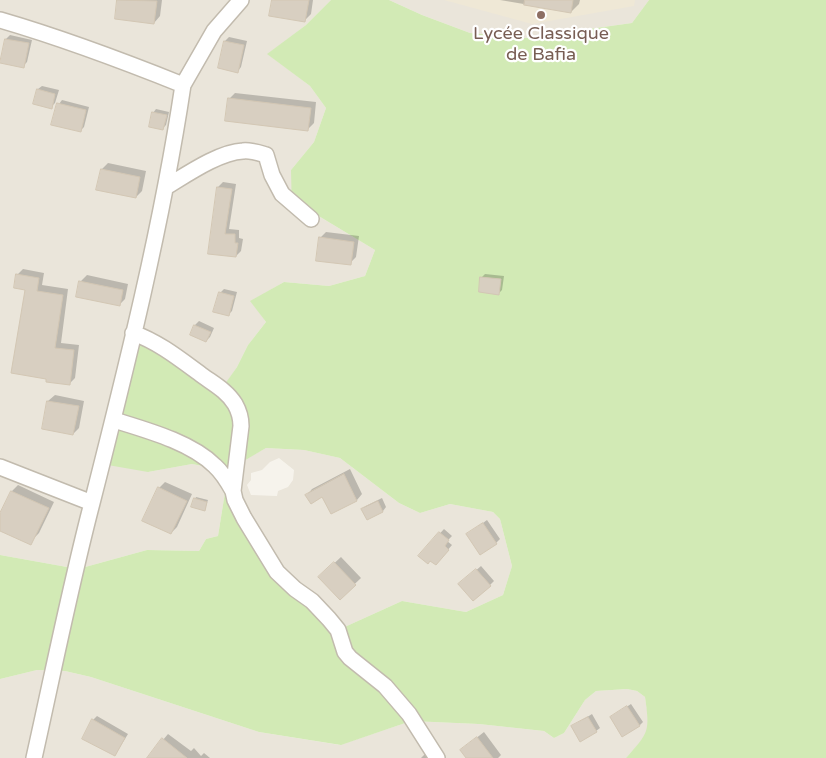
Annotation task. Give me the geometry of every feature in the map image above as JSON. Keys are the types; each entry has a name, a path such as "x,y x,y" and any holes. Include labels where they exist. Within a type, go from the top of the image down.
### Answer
{"street":[{"path":"34,758 92,503 114,420 166,187 183,85 214,31 241,0"},
{"path":"0,20 35,30 117,59 183,85"},
{"path":"166,187 202,166 228,154 243,151 266,155 272,175 282,194 311,219"},
{"path":"133,333 153,342 179,358 222,390 234,402 240,415 241,426 234,491 235,500 244,518 277,572 295,589 312,601 329,619 338,630 345,652 385,686 409,714 437,758"},
{"path":"114,420 185,446 218,468 234,491"},
{"path":"0,468 92,503"}],"shaded area":[{"path":"0,0 331,0 306,25 268,54 310,86 326,108 314,142 291,170 317,215 375,250 365,276 329,286 284,282 251,301 266,322 248,345 237,367 222,389 148,472 192,464 208,467 227,480 218,536 206,539 199,551 147,550 78,569 0,555"},
{"path":"389,0 649,0 632,23 525,38 470,33"},
{"name":"Lycée Classique de Bafia","path":"444,0 635,0 634,6 532,24"},
{"path":"266,448 304,450 340,458 399,503 420,513 450,504 493,512 500,519 512,566 503,595 466,612 402,601 338,630 277,572 236,496 242,461","holes":["279,458 294,470 293,480 288,487 278,491 277,496 251,495 247,485 251,480 251,473 262,470 270,462"]},
{"path":"37,670 65,671 91,677 259,732 340,745 411,721 479,724 544,731 554,738 564,733 585,700 596,691 627,689 637,691 645,697 649,723 644,738 626,758 0,758 0,679"}],"green space":[{"path":"331,0 389,0 470,33 525,38 632,23 649,0 826,0 826,758 626,758 643,737 647,725 645,697 637,691 627,689 596,691 585,700 564,733 554,738 544,731 479,724 411,721 341,745 259,732 91,677 65,671 37,670 0,679 0,555 78,569 147,550 199,551 206,539 218,536 227,480 208,467 192,464 148,472 102,464 132,331 222,388 237,367 248,345 266,322 250,301 284,282 329,286 365,276 375,250 317,215 292,213 291,170 314,142 326,108 310,86 267,54 306,25","holes":["266,448 304,450 340,458 399,503 420,513 450,504 493,512 500,519 512,566 503,595 466,612 402,601 338,630 277,572 236,496 242,462"]}],"building":[{"path":"117,0 157,1 154,24 115,19"},
{"path":"272,0 309,0 305,22 269,16"},
{"path":"525,0 573,0 571,13 524,5"},
{"path":"5,39 29,43 24,68 0,63"},
{"path":"224,41 244,45 238,73 218,68"},
{"path":"37,89 55,94 52,109 33,104"},
{"path":"228,98 311,108 308,131 225,121"},
{"path":"57,103 86,110 81,132 51,125"},
{"path":"152,112 167,115 163,130 149,127"},
{"path":"101,169 140,177 136,198 96,190"},
{"path":"217,187 232,189 225,234 235,234 235,243 238,243 236,257 208,254"},
{"path":"319,237 354,242 351,265 316,261"},
{"path":"16,274 39,278 37,291 63,295 55,348 74,350 70,385 46,382 46,379 11,373 25,290 14,288"},
{"path":"480,277 501,279 499,295 479,292"},
{"path":"79,281 123,290 120,306 76,297"},
{"path":"219,292 234,296 229,316 213,312"},
{"path":"194,325 211,332 206,342 190,335"},
{"path":"47,401 79,406 73,435 42,429"},
{"path":"344,474 357,501 331,514 322,497 311,504 305,495"},
{"path":"158,487 187,501 171,534 142,521"},
{"path":"11,491 49,508 31,545 0,531 0,513"},
{"path":"194,498 207,502 205,511 191,507"},
{"path":"378,501 383,512 367,520 361,509"},
{"path":"483,523 497,544 480,555 466,534"},
{"path":"439,532 449,540 445,546 449,550 436,565 430,561 428,564 418,556"},
{"path":"334,562 356,585 340,600 318,577"},
{"path":"476,569 491,586 473,601 458,584"},
{"path":"627,706 640,726 622,737 610,717"},
{"path":"588,717 597,732 580,742 571,726"},
{"path":"92,719 125,738 115,756 82,739"},
{"path":"477,737 493,758 466,758 460,750"},
{"path":"162,738 187,758 147,758"}],"place":[{"name":"Lycée Classique de Bafia","path":"541,15"}]}
